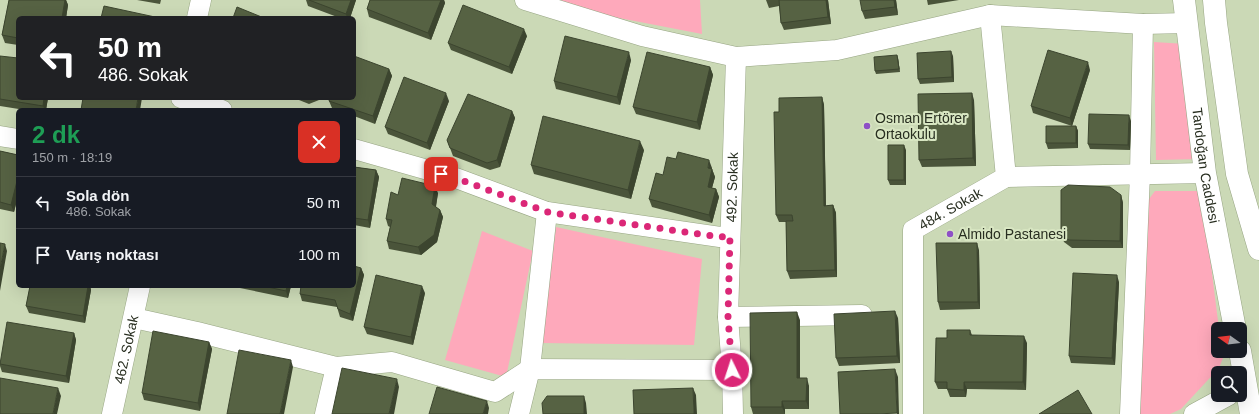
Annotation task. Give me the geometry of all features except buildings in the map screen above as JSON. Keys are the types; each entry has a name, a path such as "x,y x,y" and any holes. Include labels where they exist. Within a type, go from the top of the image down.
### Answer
{"main road":[{"name":"Tandoğan Caddesi","path":"1184,0 1205,173 1234,322"},
{"name":"Tandoğan Caddesi","path":"1214,0 1237,174 1259,249"},
{"path":"1247,400 1250,414"}],"street":[{"path":"197,16 201,0"},
{"path":"525,0 642,36 736,56 837,50 990,15 1143,24 1187,22"},
{"path":"990,15 1006,177 1205,173"},
{"path":"1130,414 1140,174 1143,24"},
{"name":"492. Sokak","path":"733,414 732,370 728,317 736,56"},
{"path":"186,100 215,108"},
{"path":"0,136 16,139"},
{"path":"356,149 456,178 547,212 720,237 730,236"},
{"name":"484. Sokak","path":"913,414 897,314 913,230 1006,177"},
{"path":"529,414 530,369 547,212"},
{"name":"462. Sokak","path":"112,414 140,288"},
{"path":"728,317 897,314"},
{"path":"134,318 197,332 336,367 392,362 495,392 530,369 732,370"},
{"path":"325,414 336,367"},
{"path":"519,414 530,369"},
{"path":"1194,414 1216,402"}],"shaded area":[{"path":"555,0 700,0 702,34 614,17"},
{"path":"1154,42 1186,44 1201,159 1156,160"},
{"path":"1155,191 1198,191 1202,195 1218,322 1211,322 1211,358 1223,358 1220,366 1211,366 1211,377 1181,409 1170,414 1138,414 1149,199"},
{"path":"556,227 702,259 694,345 542,343"},
{"path":"482,231 533,251 506,377 445,360"}],"place":[{"name":"Osman Ertörer Ortaokulu","path":"867,126"},
{"name":"Almido Pastanesi","path":"950,234"}],"route":[{"path":"441,174 456,178 547,212 720,237 730,236 728,317 732,370"}]}
